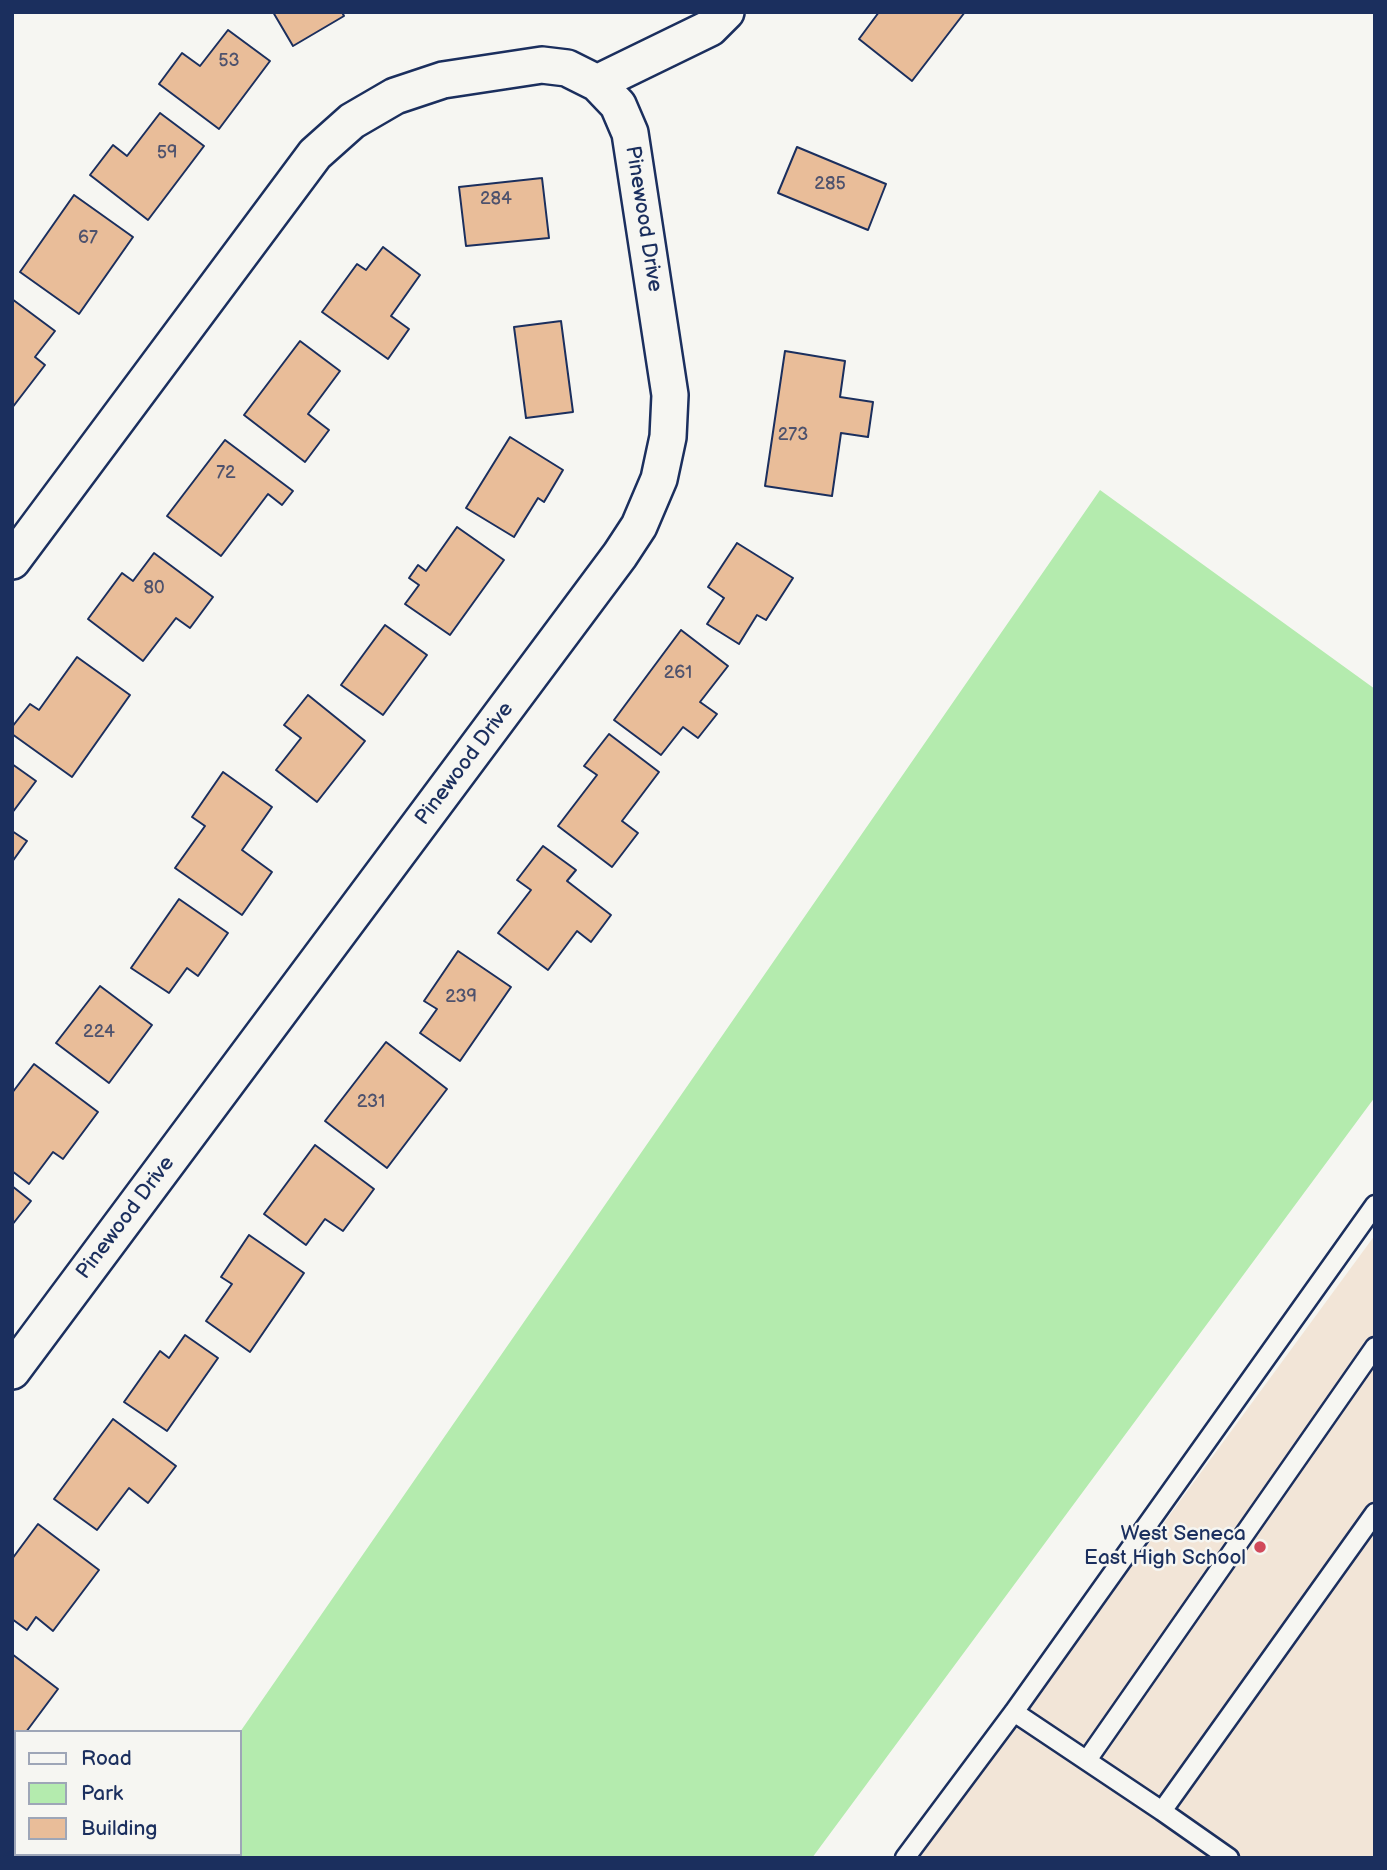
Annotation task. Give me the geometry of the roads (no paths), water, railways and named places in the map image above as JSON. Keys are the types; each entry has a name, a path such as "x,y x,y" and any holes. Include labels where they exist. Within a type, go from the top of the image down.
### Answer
{"street":[{"path":"597,83 710,28 726,12"},
{"name":"Pinewood Drive","path":"12,561 315,154 352,121 395,96 443,80 542,65 567,68 597,83 618,105 630,133 670,395 668,437 659,480 639,526 12,1371"}],"lane":[{"path":"905,1858 1014,1712 1375,1205"},
{"path":"1087,1760 1375,1347"},
{"path":"1162,1811 1375,1513"},
{"path":"1014,1712 1229,1858"}],"place":[{"name":"West Seneca East High School","path":"1260,1547"}]}
